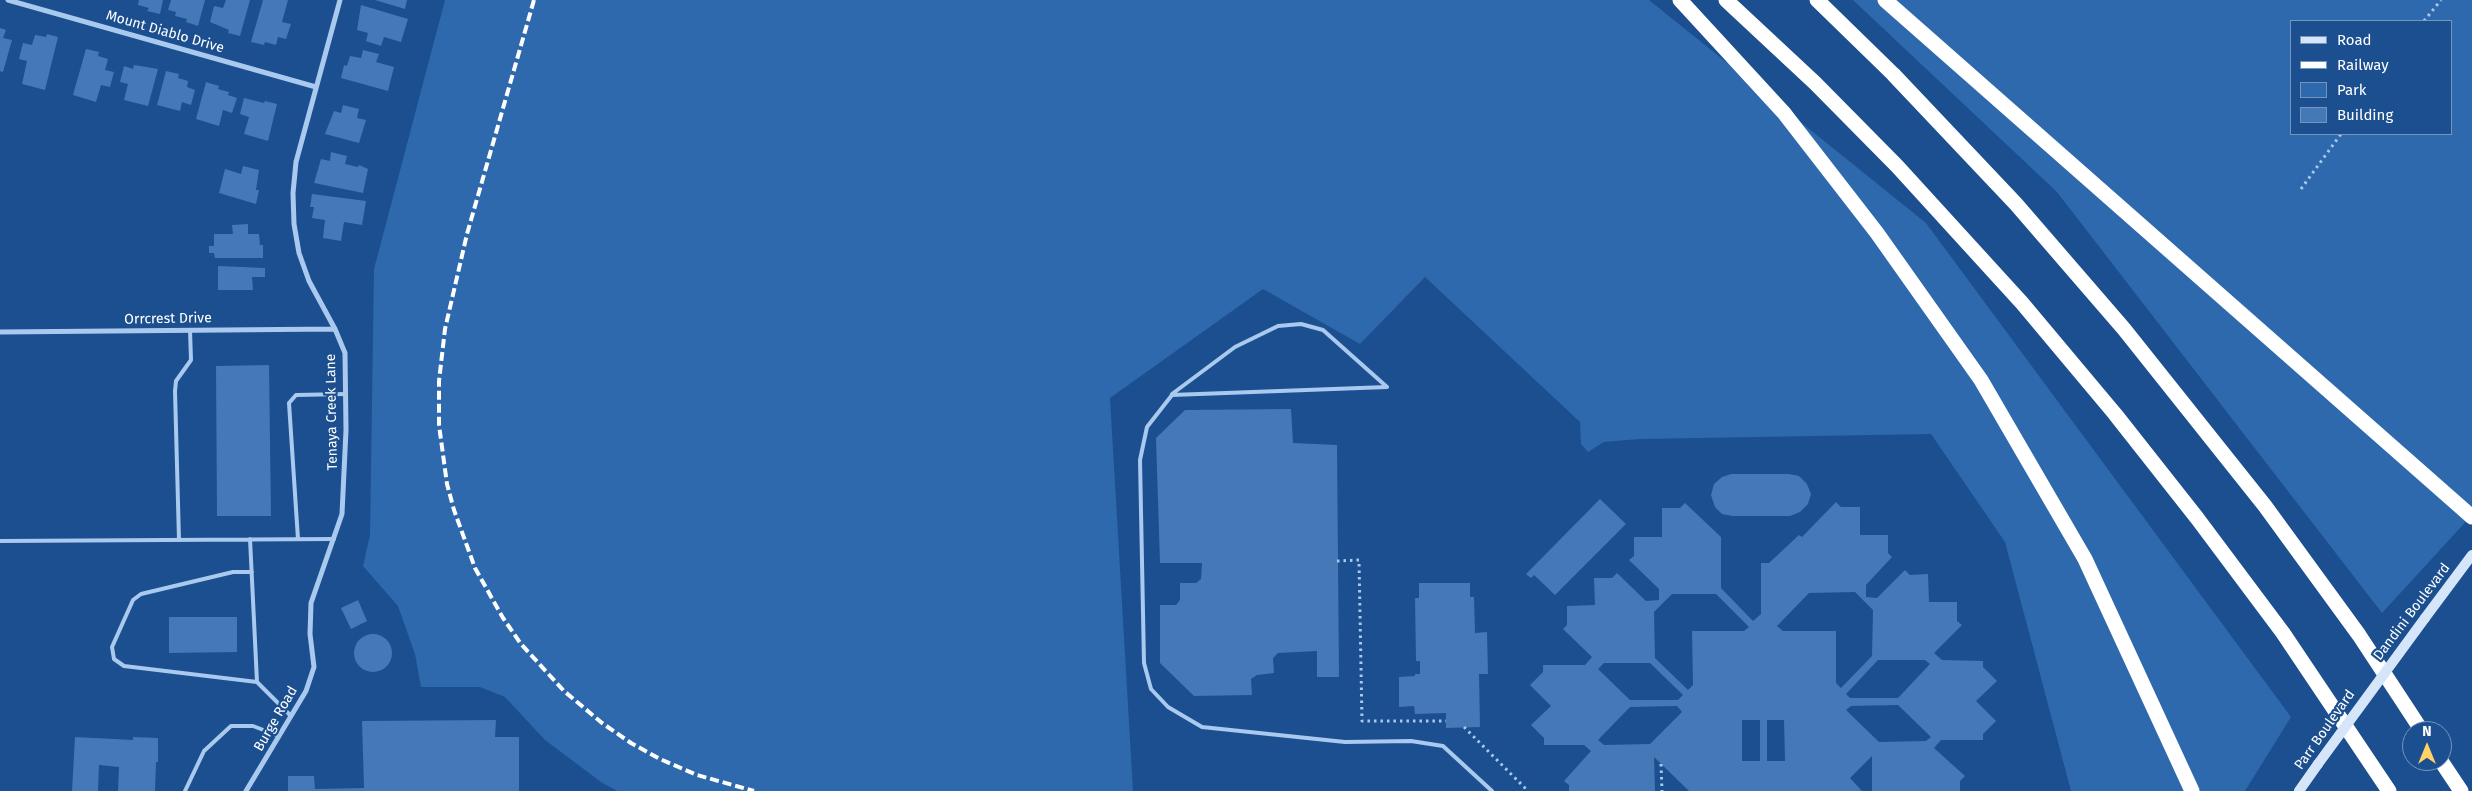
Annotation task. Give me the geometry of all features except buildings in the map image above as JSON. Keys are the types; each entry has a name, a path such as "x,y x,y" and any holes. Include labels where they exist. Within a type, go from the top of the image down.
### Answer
{"highway":[{"path":"1680,0 1784,113 1877,233 1981,380 2085,559 2192,791"},
{"path":"1726,0 1815,83 1897,166 2041,325 2158,467 2236,569 2283,633 2390,791"},
{"path":"1817,0 1893,74 2009,197 2124,329 2265,506 2359,635 2415,721"},
{"path":"1885,0 2472,516"},
{"path":"2448,771 2461,791"}],"main road":[{"name":"Dandini Boulevard","path":"2374,684 2472,555"},
{"name":"Parr Boulevard","path":"2299,791 2374,684"}],"street":[{"name":"Mount Diablo Drive","path":"8,0 316,87"},
{"name":"Tenaya Creek Lane","path":"314,654 310,634 311,603 342,514 346,394 345,353 336,329 309,281 300,253 294,224 293,193 296,162 340,0"},
{"name":"Orrcrest Drive","path":"0,332 336,329"},
{"name":"Burge Road","path":"246,791 306,691 314,667 314,654"}],"lane":[{"path":"1172,394 1387,387 1330,334 1323,330 1300,324 1278,326 1235,348 1172,394 1147,427 1140,460 1144,663 1151,688 1168,707 1202,727 1345,742 1411,741 1443,746 1492,791"},
{"path":"179,540 175,391 176,382 191,360 190,330"},
{"path":"298,539 289,403 296,395 346,394"},
{"path":"250,539 257,682"},
{"path":"0,542 334,539"},
{"path":"252,572 233,572 141,594 133,600 112,647 114,659 124,666 257,682 291,716"},
{"path":"185,791 204,751 231,726 253,726 279,736"}],"path":[{"path":"2425,20 2441,0"},
{"path":"2301,189 2340,135"},
{"path":"1337,561 1359,560 1362,721 1446,721"},
{"path":"1464,727 1528,791"},
{"path":"1661,764 1662,791"}],"green space":[{"path":"445,0 1649,0 1926,223 2291,717 2245,791 2071,791 2005,542 1931,434 1639,439 1604,442 1588,452 1581,444 1580,422 1425,277 1360,344 1263,289 1110,398 1133,791 617,791 601,782 545,740 505,697 480,687 421,687 415,654 398,606 363,566 370,535 374,269"},
{"path":"1853,0 2472,0 2472,515 2382,613 2057,192"}],"railway":[{"path":"534,0 467,234 445,329 439,381 439,425 447,484 454,510 475,568 503,618 521,644 564,691 602,723 631,743 660,759 697,775 754,791"}]}
